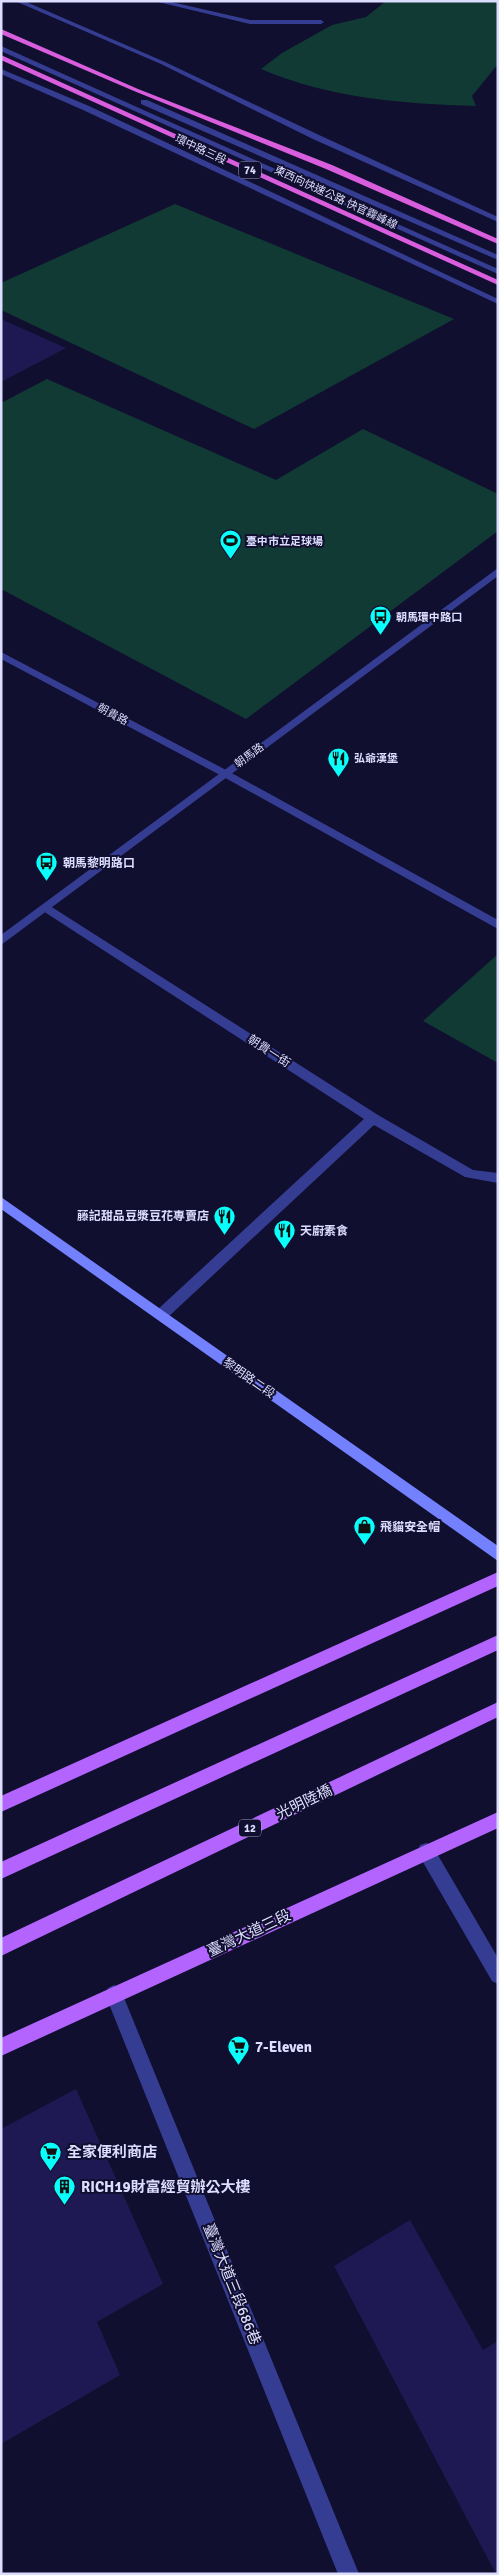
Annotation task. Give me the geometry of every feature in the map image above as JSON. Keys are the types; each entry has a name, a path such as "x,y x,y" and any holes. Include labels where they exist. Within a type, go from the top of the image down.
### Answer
{"highway":[{"path":"1,24 110,73 136,90"},
{"name":"東西向快速公路 快官霧峰線","path":"1,31 136,90 329,167 498,242"},
{"name":"東西向快速公路 快官霧峰線","path":"1,57 498,283"},
{"path":"1,67 66,93 94,98"}],"main road":[{"name":"黎明路二段","path":"1,1202 498,1554"},
{"path":"1,1804 498,1579"},
{"path":"1,1871 498,1642"},
{"name":"光明陸橋","path":"1,1947 498,1709"},
{"name":"臺灣大道三段","path":"1,2047 498,1820"}],"street":[{"path":"18,1 163,63 316,137 498,220"},
{"path":"157,1 250,22 321,22"},
{"name":"環中路三段","path":"1,39 498,258"},
{"name":"環中路三段","path":"1,48 498,272"},
{"name":"環中路三段","path":"1,72 95,112 498,302"},
{"name":"朝馬路","path":"1,941 224,773 498,571"},
{"name":"朝貴路","path":"1,655 224,773"},
{"path":"224,773 498,924"},
{"name":"朝貴一街","path":"47,908 373,1118 470,1174 498,1178"},
{"path":"161,1315 373,1118"},
{"path":"426,1852 498,1975"},
{"name":"臺灣大道三段686巷","path":"114,1994 349,2574"}],"green space":[{"path":"386,1 498,1 498,64 472,96 476,106 367,98 313,87 261,69 282,53 332,25 366,17"},
{"path":"175,204 454,319 254,429 1,310 1,283"},
{"name":"臺中市立足球場","path":"47,379 276,480 363,429 498,494 498,531 246,719 1,589 1,403"},
{"path":"498,954 498,1063 423,1021"}],"building":[{"path":"1,319 66,348 1,382"},
{"name":"RICH19財富經貿辦公大樓","path":"76,2089 163,2284 97,2322 120,2375 1,2444 1,2129"},
{"path":"410,2220 483,2350 498,2341 498,2574 496,2574 334,2266"}],"place":[{"name":"臺中市立足球場","path":"230,560"},
{"name":"朝馬環中路口","path":"380,636"},
{"name":"弘爺漢堡","path":"338,777"},
{"name":"朝馬黎明路口","path":"47,882"},
{"name":"藤記甜品豆漿豆花專賣店","path":"225,1235"},
{"name":"天廚素食","path":"284,1250"},
{"name":"飛貓安全帽","path":"364,1546"},
{"name":"7-Eleven","path":"239,2066"},
{"name":"全家便利商店","path":"51,2171"},
{"name":"RICH19財富經貿辦公大樓","path":"65,2206"}]}
